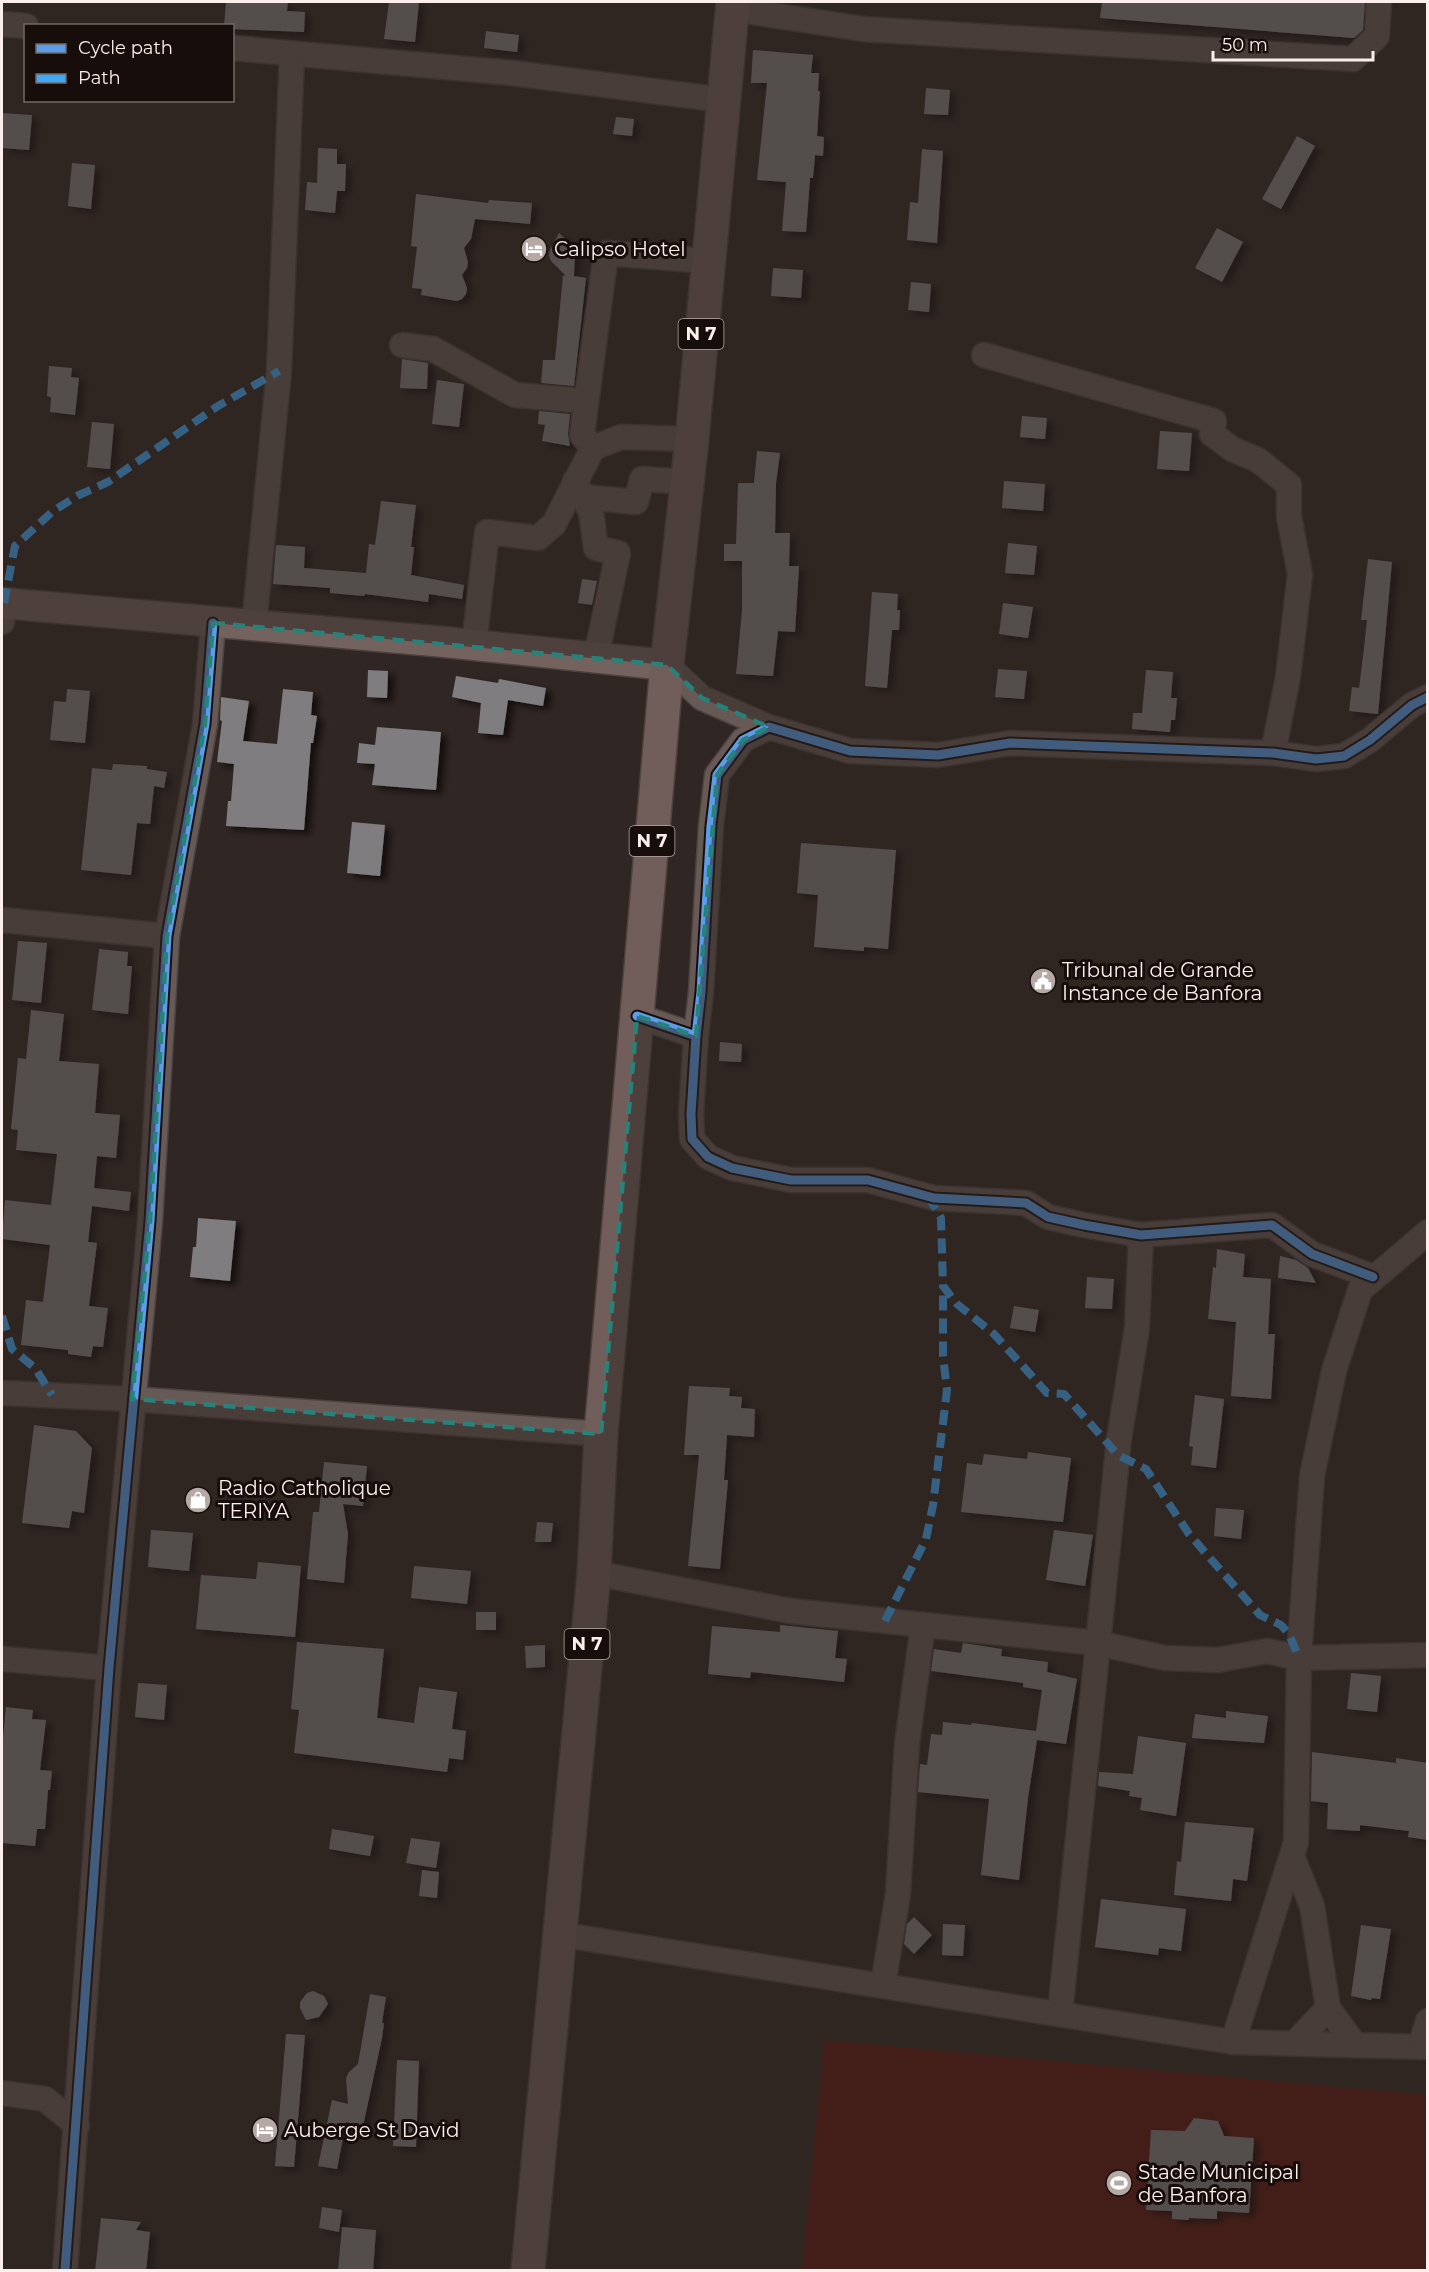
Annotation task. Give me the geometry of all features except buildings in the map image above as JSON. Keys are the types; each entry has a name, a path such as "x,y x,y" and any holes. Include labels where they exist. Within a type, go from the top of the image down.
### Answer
{"highway":[{"name":"N 7","path":"528,2271 558,1934 594,1573 601,1434 667,665 692,439 732,5"}],"main road":[{"path":"2,610 254,625 667,665"}],"street":[{"path":"732,5 863,29 1353,59 1377,36 1379,2"},
{"path":"2,24 24,26"},
{"path":"234,48 512,74 723,100"},
{"path":"254,625 279,371 292,55"},
{"path":"593,448 582,435 606,253 707,261"},
{"path":"402,345 433,349 514,395 586,401"},
{"path":"984,356 1214,421 1212,434 1232,449 1257,460 1289,485 1289,517 1300,574 1288,677 1273,753"},
{"path":"593,448 621,437 692,439"},
{"path":"474,645 487,532 538,538 554,524 580,489 593,448"},
{"path":"580,489 636,502 642,479 687,482"},
{"path":"580,489 591,512 596,548 618,553 596,657"},
{"path":"65,2271 109,1668 150,1221 167,936 205,724 213,623"},
{"path":"667,665 702,698 770,727 850,751 938,755 1010,743 1273,753 1316,759 1344,756 1370,740 1412,705 1428,697"},
{"path":"770,727 742,740 717,775 711,826 691,1114 692,1139 708,1157 732,1168 791,1180 868,1180 934,1198 1026,1203 1048,1217 1141,1234 1272,1225 1312,1254 1373,1277"},
{"path":"2,920 167,936"},
{"path":"637,1016 696,1036"},
{"path":"1233,2042 1296,1842 1299,1658 1311,1476 1334,1371 1360,1290 1428,1232"},
{"path":"1060,2013 1119,1439 1137,1328 1141,1234"},
{"path":"2,1393 132,1399 601,1434"},
{"path":"594,1573 790,1611 1097,1643 1165,1658 1218,1660 1267,1651 1299,1658 1428,1655"},
{"path":"884,1985 897,1894 907,1744 923,1625"},
{"path":"2,1659 109,1668"},
{"path":"1292,1856 1312,1906 1328,2008 1355,2045"},
{"path":"558,1934 1233,2042 1424,2047 1428,2021"},
{"path":"1295,2043 1328,2008"},
{"path":"2,2093 45,2099 77,2125"}],"highlighted area":[{"path":"213,623 667,665 702,698 769,727 743,740 717,775 696,1036 637,1016 601,1434 132,1399 150,1221 167,936 205,724"}],"shaded area":[{"name":"Stade Municipal de Banfora","path":"824,2040 1427,2095 1427,2270 802,2270"}],"marked path":[{"path":"4,603 15,546 53,511 79,495 108,482 218,406 279,371"},
{"path":"928,1196 941,1218 943,1286 957,1304 994,1334 1047,1393 1064,1394 1118,1455 1146,1469 1189,1534 1260,1615 1281,1625 1289,1634 1299,1658"},
{"path":"885,1621 926,1539 933,1505 947,1390 943,1356 943,1286"},
{"path":"2,1316 12,1349 35,1368 52,1395"}],"cycle path":[{"path":"65,2270 109,1668 150,1221 167,936 205,724 213,623"},
{"path":"696,1036 701,992 711,826 717,775 743,740 769,727 850,751 938,755 1010,743 1273,753 1316,759 1344,756 1370,740 1412,705 1428,697"},
{"path":"637,1016 696,1036 691,1114 692,1139 708,1157 732,1168 791,1180 868,1180 934,1198 1026,1203 1048,1217 1141,1235 1272,1225 1312,1254 1373,1277"}],"place":[{"name":"Calipso Hotel","path":"534,249"},
{"name":"Tribunal de Grande Instance de Banfora","path":"1043,981"},
{"name":"Radio Catholique TERIYA","path":"198,1500"},
{"name":"Auberge St David","path":"265,2130"},
{"name":"Stade Municipal de Banfora","path":"1119,2183"}]}
